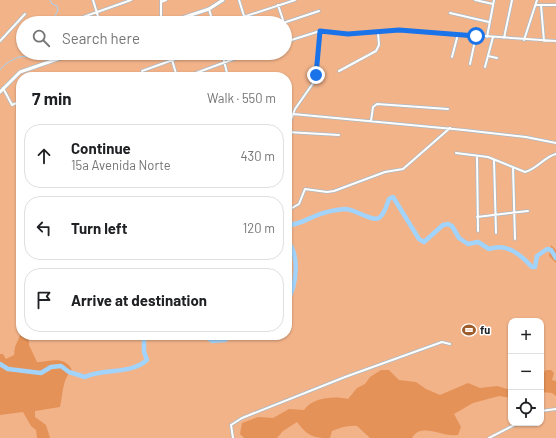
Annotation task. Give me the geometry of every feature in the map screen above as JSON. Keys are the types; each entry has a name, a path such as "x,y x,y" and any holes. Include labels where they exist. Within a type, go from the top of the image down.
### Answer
{"main road":[{"path":"190,16 209,10 222,0"},
{"path":"20,72 55,60"},
{"path":"0,92 16,76"}],"street":[{"path":"93,0 97,16"},
{"path":"85,16 132,0"},
{"path":"160,16 161,1 166,0"},
{"path":"239,0 244,16 295,0"},
{"path":"474,0 493,4"},
{"path":"487,36 494,0"},
{"path":"504,38 512,0"},
{"path":"524,40 537,0"},
{"path":"278,5 282,16"},
{"path":"536,5 556,5"},
{"path":"541,5 544,41"},
{"path":"209,10 211,16"},
{"path":"292,20 320,11"},
{"path":"450,13 490,22"},
{"path":"0,42 16,23"},
{"path":"292,39 320,31 348,34 399,30 524,40 556,41"},
{"path":"292,117 316,79 320,31"},
{"path":"339,71 376,51 379,45 378,32"},
{"path":"452,57 458,34"},
{"path":"470,64 476,36"},
{"path":"485,67 493,37"},
{"path":"488,56 497,58"},
{"path":"142,71 172,60 176,72"},
{"path":"197,72 227,60"},
{"path":"224,61 227,72"},
{"path":"3,88 12,105 16,103"},
{"path":"371,121 373,107 377,104 448,109"},
{"path":"293,114 450,128 526,137 556,143"},
{"path":"292,208 300,204 305,189 321,192 334,191 385,172 404,169 450,128"},
{"path":"292,131 339,135"},
{"path":"456,153 494,159 520,171 530,170 549,156 556,154"},
{"path":"477,156 478,231"},
{"path":"494,159 496,232"},
{"path":"513,168 515,239"},
{"path":"478,217 528,211"},
{"path":"233,438 231,425 242,418 351,374 442,342 450,344"},
{"path":"544,411 556,410"},
{"path":"489,438 512,426"}],"shaded area":[{"path":"0,0 556,0 556,438 0,438"},
{"path":"551,245 556,250 556,263 549,256"},
{"path":"18,340 29,340 29,345 37,362 57,360 65,362 72,370 66,378 63,387 60,407 35,411 35,417 46,425 50,438 37,438 36,430 31,426 23,412 0,415 0,354 3,354 6,359 14,355"},
{"path":"381,370 389,370 399,380 416,382 426,389 440,395 468,383 480,388 497,386 508,389 508,398 499,396 473,403 454,414 461,427 458,435 421,431 416,433 412,438 370,438 357,426 354,426 344,427 332,431 330,438 324,438 311,435 297,422 283,431 277,438 244,438 240,434 242,423 258,417 273,418 289,409 304,410 313,402 324,398 348,399 357,388 365,384 370,377"},
{"path":"546,370 551,370 554,373 552,380 556,381 556,396 552,393 544,392 544,372"}],"waterway":[{"path":"50,0 52,4 57,6 58,10 55,16"},
{"path":"0,70 6,64 16,58"},
{"path":"292,224 299,223 322,213 345,209 376,219 381,216 389,199 393,197 419,239 424,242 443,225 448,224 452,226 459,238 468,244 478,242 489,249 502,247 518,254 532,267 535,267 537,256 547,249 551,250 556,258"},
{"path":"292,249 296,270 292,289"},
{"path":"0,364 8,369 41,373 51,367 61,366 69,372 85,377 92,374 125,370 140,365 147,360 144,352 144,340"},
{"path":"210,340 225,340"}],"place":[{"name":"fu","path":"469,330"}],"route":[{"path":"316,75 320,31 348,34 399,30 476,36"}]}
